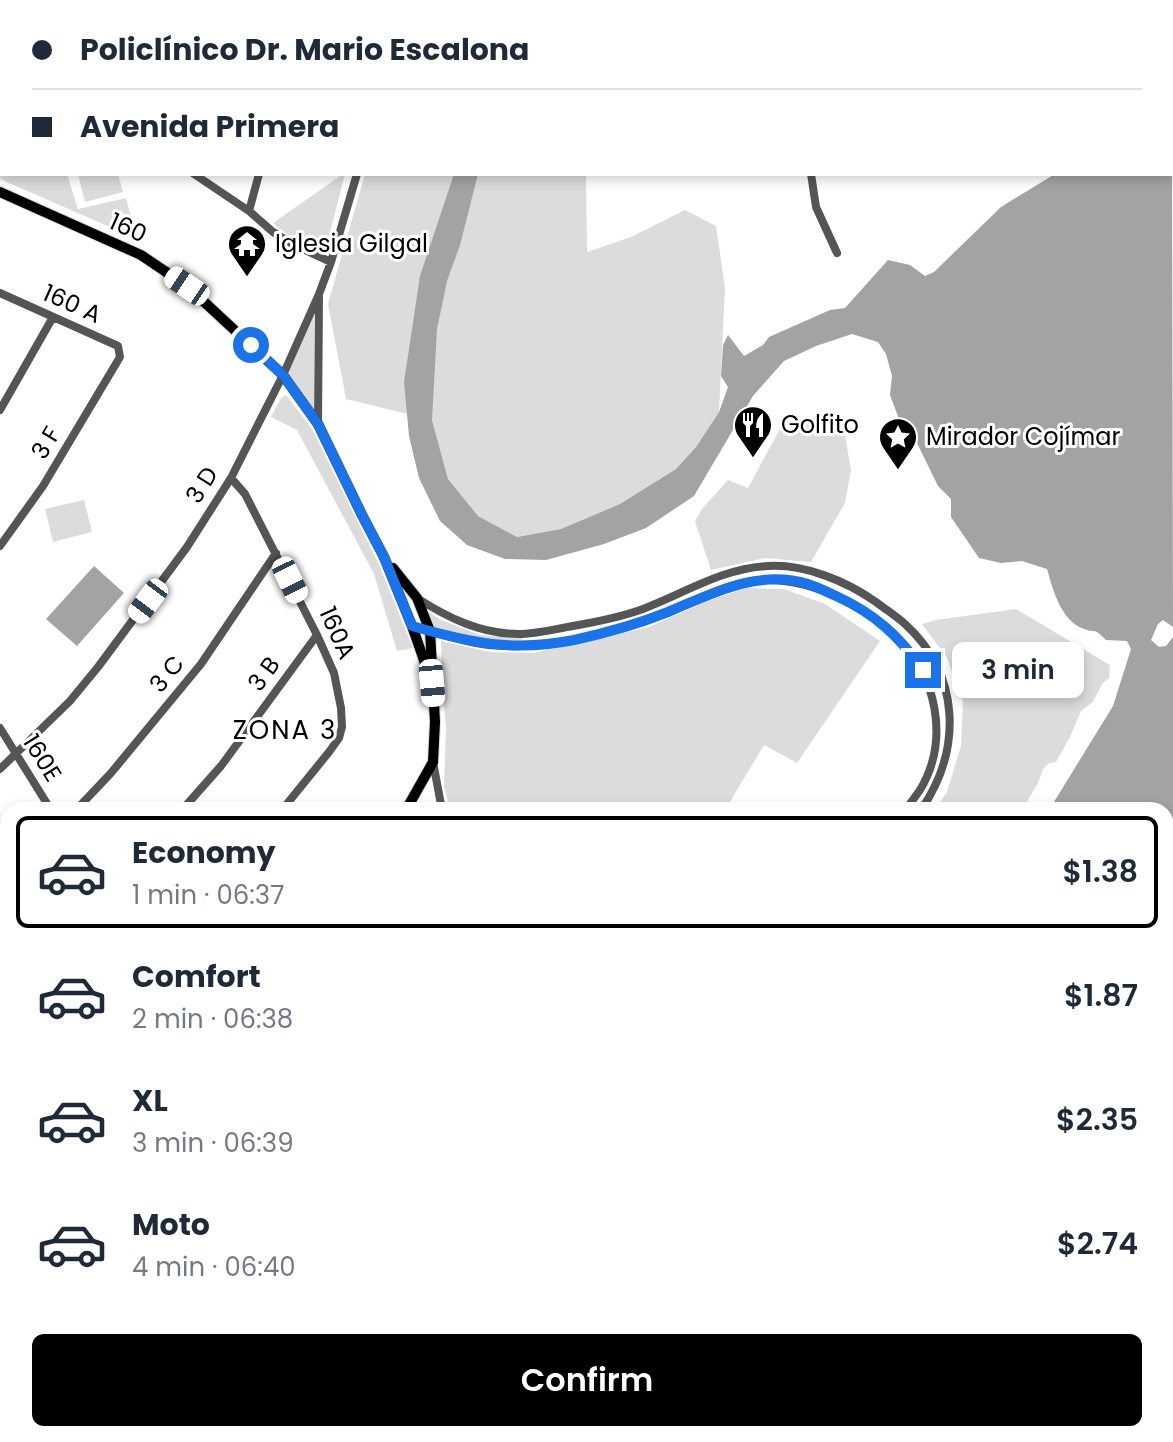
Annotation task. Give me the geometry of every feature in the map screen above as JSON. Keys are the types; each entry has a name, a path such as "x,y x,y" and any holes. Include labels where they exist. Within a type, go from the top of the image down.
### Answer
{"main road":[{"name":"160","path":"0,192 149,260 206,302 283,375 318,424 384,557 432,683"},
{"name":"160","path":"384,557 417,598 430,631 435,722 433,762"},
{"path":"407,613 417,598"},
{"path":"410,802 433,762"}],"street":[{"path":"197,176 249,211 273,232 331,262"},
{"path":"249,211 258,176"},
{"name":"3 D","path":"0,769 70,701 98,667 187,547 231,478 283,375 319,294 356,176"},
{"path":"811,176 816,207 837,253"},
{"name":"160 A","path":"0,293 118,346 120,357"},
{"path":"318,424 319,294"},
{"path":"0,410 53,317"},
{"name":"3 F","path":"0,546 43,486 120,357"},
{"name":"160A","path":"231,478 245,494 317,635 334,673 341,708 339,738 288,802"},
{"name":"3 C","path":"84,802 201,664 276,553"},
{"path":"417,598 464,624 519,634 594,623 643,609 690,587 733,572 769,566 802,569 833,579 864,594 905,623 925,646 943,679 951,711 951,736 947,757 926,802"},
{"path":"412,626 487,645 529,646 619,629 740,583 762,580 809,584 849,602 895,634 923,670 936,715 936,745 931,764 911,802"},
{"path":"895,634 905,623"},
{"name":"3 B","path":"189,802 221,766 317,635"},
{"name":"160E","path":"0,728 46,802"},
{"name":"160","path":"433,762 440,802"},
{"path":"918,793 929,798"}],"shaded area":[{"path":"0,176 68,176 78,209 126,198 137,239 0,179"},
{"path":"78,176 119,176 123,192 85,202"},
{"path":"344,176 325,252 291,237 273,223"},
{"path":"364,176 586,176 587,252 631,237 685,210 716,226 725,288 719,412 696,447 676,469 620,504 561,529 517,537 478,516 448,479 432,420 346,399 328,304"},
{"path":"453,176 477,176 460,245 447,281 437,329 432,420 448,479 478,516 517,537 561,529 620,504 676,469 696,447 719,412 728,387 721,376 723,345 728,335 744,356 763,345 769,337 830,310 845,308 888,260 910,265 925,276 934,272 1001,207 1052,176 1172,176 1173,627 1163,620 1151,640 1159,647 1166,646 1173,637 1173,802 1054,802 1113,706 1131,649 1127,641 1106,640 1097,632 1084,629 1069,619 1059,604 1047,569 1022,561 1001,563 979,558 951,517 951,499 938,486 917,443 905,435 890,395 892,376 886,354 878,342 852,334 784,361 753,396 694,496 646,528 604,544 546,560 505,559 467,545 440,521 419,478 409,436 404,382 420,276"},
{"path":"314,313 314,409 287,372"},
{"path":"286,395 312,429 380,567 413,648 397,651 374,574 297,430 271,417 281,398"},
{"path":"817,422 843,424 851,470 845,503 811,562 765,558 711,570 695,521 702,509 728,480 748,488 782,425"},
{"path":"84,500 92,532 53,542 45,509"},
{"path":"94,566 124,593 77,646 46,619"},
{"path":"746,588 784,589 825,604 880,641 797,763 764,745 730,802 448,802 444,786 446,728 441,641 490,652 534,653 649,627"},
{"path":"1016,609 1110,665 1109,678 1102,684 1093,702 1081,711 1056,762 1049,763 1043,769 1027,802 940,802 947,792 961,746 963,702 947,658 922,624"},
{"path":"425,610 441,620 480,635 522,638 522,643 479,639 434,627"}],"place":[{"name":"Iglesia Gilgal","path":"247,278"},
{"name":"Golfito","path":"753,459"},
{"name":"Mirador Cojímar","path":"898,471"}],"district":[{"name":"ZONA 3","path":"285,730"}],"route":[{"path":"251,345 283,375 318,424 384,557 412,626 487,645 529,646 619,629 740,583 794,581 809,584 849,602 882,624 895,634 923,670"}]}
